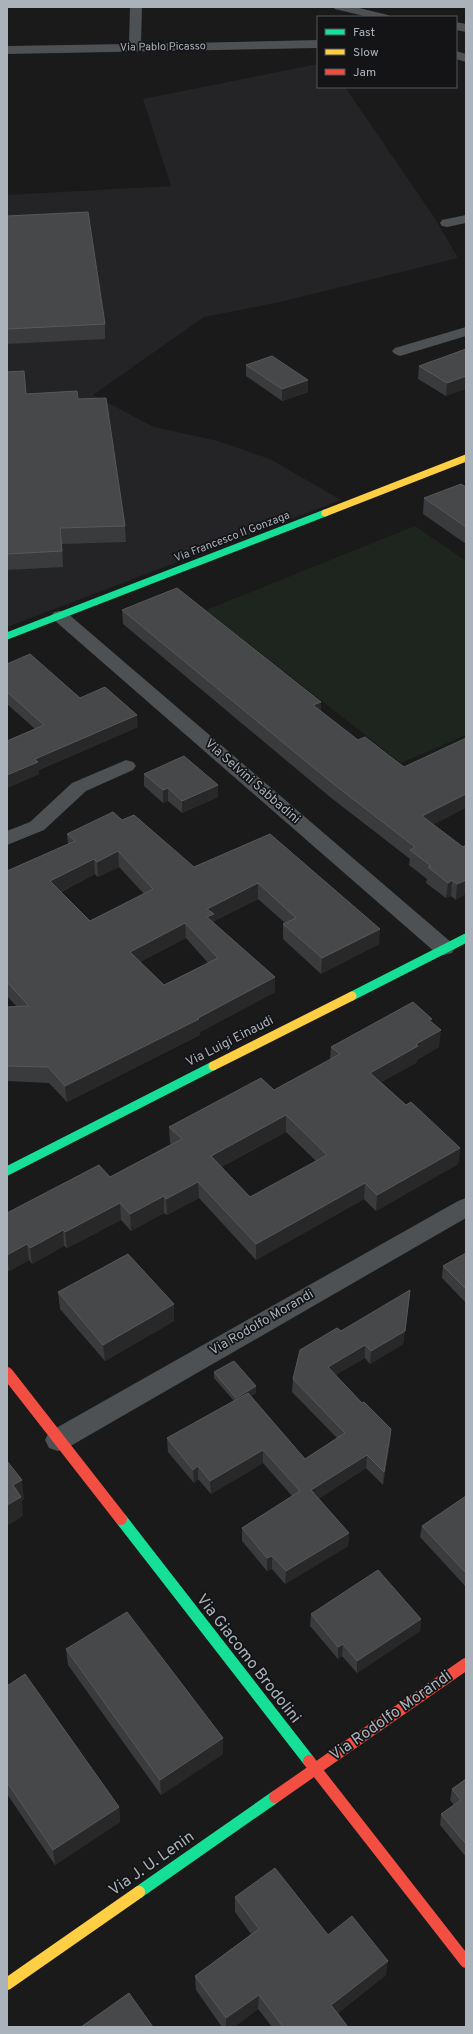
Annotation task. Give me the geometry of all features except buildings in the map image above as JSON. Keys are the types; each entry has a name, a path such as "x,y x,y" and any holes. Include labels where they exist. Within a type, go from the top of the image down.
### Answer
{"street":[{"path":"135,48 136,7"},
{"path":"339,7 380,16"},
{"name":"Via Pablo Picasso","path":"7,50 317,44"},
{"path":"447,223 466,219"},
{"path":"400,351 466,331"},
{"name":"Via Francesco II Gonzaga","path":"7,636 466,458"},
{"name":"Via Selvini Sabbadini","path":"60,616 444,948"},
{"path":"7,839 37,826 79,787 126,766"},
{"name":"Via Luigi Einaudi","path":"7,1171 466,938"},
{"name":"Via Rodolfo Morandi","path":"58,1440 466,1207"},
{"name":"Via Giacomo Brodolini","path":"7,1373 466,1962"},
{"name":"Via Rodolfo Morandi","path":"315,1769 466,1664"},
{"name":"Via J. U. Lenin","path":"7,1984 315,1769"}],"shaded area":[{"path":"317,64 317,88 346,88 434,217 458,258 280,302 204,317 93,395 154,427 218,441 270,459 341,500 7,627 7,195 171,186 143,99"},
{"path":"415,526 466,561 466,735 401,763 206,610"}],"traffic: fast":[{"path":"7,636 325,513"},
{"path":"352,996 466,938"},
{"path":"7,1171 213,1066"},
{"path":"121,1519 309,1761"},
{"path":"139,1892 275,1797"}],"traffic: slow":[{"path":"325,513 466,458"},
{"path":"213,1066 352,996"},
{"path":"7,1984 139,1892"}],"traffic: jam":[{"path":"7,1373 121,1519"},
{"path":"275,1797 466,1664"},
{"path":"309,1761 466,1962"}]}
